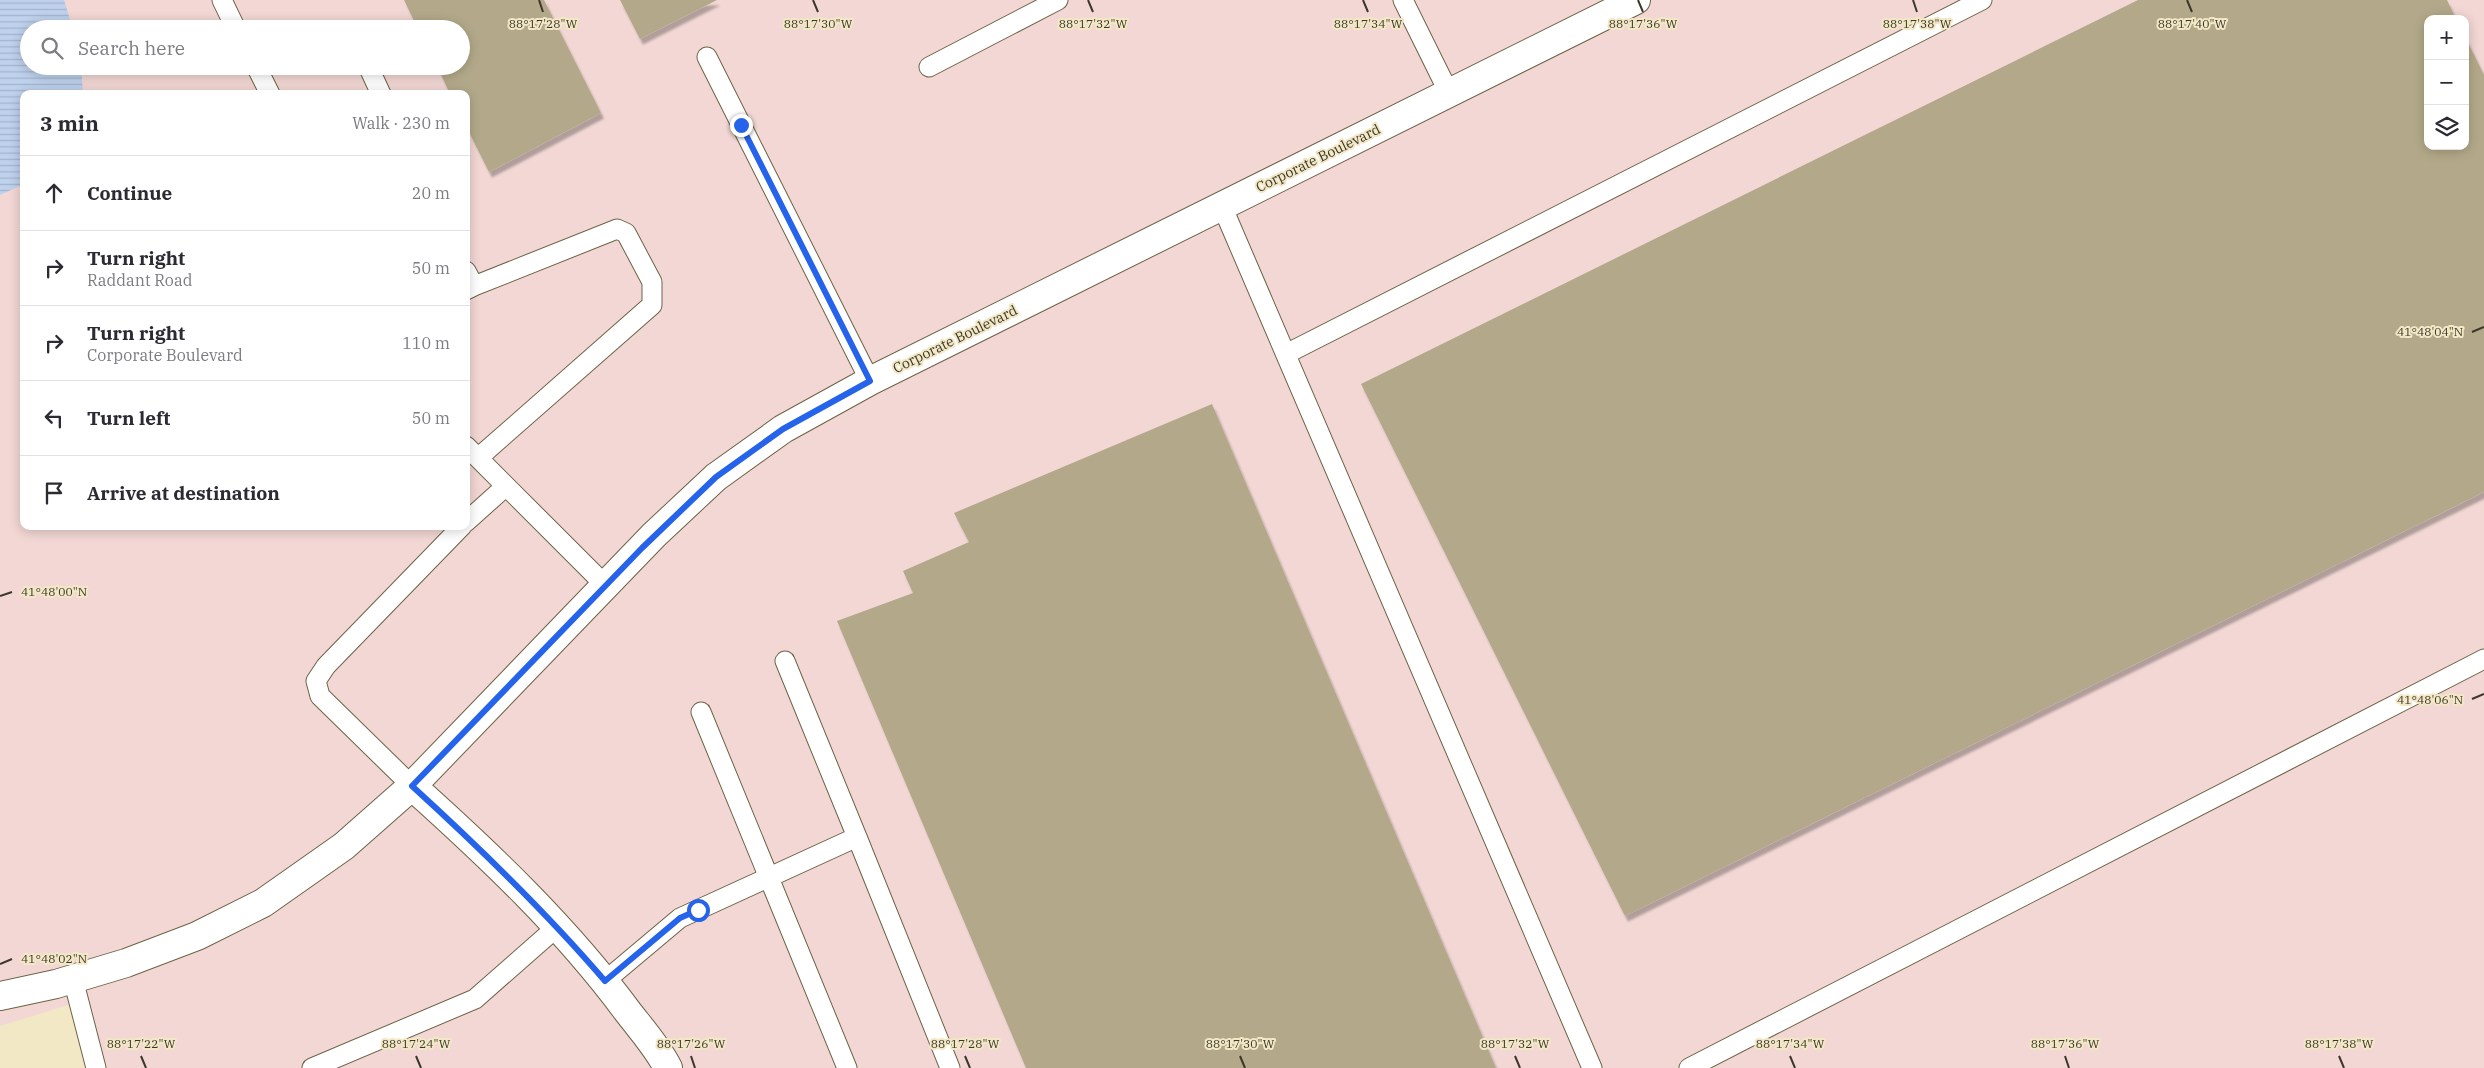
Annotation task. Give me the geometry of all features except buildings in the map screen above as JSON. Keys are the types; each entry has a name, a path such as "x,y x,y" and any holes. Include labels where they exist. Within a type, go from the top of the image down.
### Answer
{"street":[{"name":"Corporate Boulevard","path":"0,996 73,979 126,963 197,936 263,903 344,846 412,786 605,585 716,477 783,429 870,381 1636,0"},
{"path":"412,786 477,845 558,926 605,981 668,1068"}],"lane":[{"path":"222,0 232,20"},
{"path":"928,66 1058,0"},
{"path":"1403,0 1449,93"},
{"path":"1286,354 1982,0"},
{"path":"707,57 870,381"},
{"path":"260,75 268,90"},
{"path":"372,75 379,90"},
{"path":"1222,206 1592,1068"},
{"path":"470,282 617,229 626,233 652,282 652,305 472,452 605,585"},
{"path":"470,518 506,486"},
{"path":"412,786 320,696 316,681 326,666 458,530"},
{"path":"1689,1068 2484,659"},
{"path":"785,661 950,1068"},
{"path":"701,712 847,1068"},
{"path":"605,981 680,918 857,837"},
{"path":"312,1068 475,999 558,926"},
{"path":"73,979 96,1068"}],"shaded area":[{"path":"0,0 2484,0 2484,1068 107,1068 78,1002 0,1026"}],"water":[{"path":"0,0 64,0 70,20 20,20 20,75 82,75 83,90 20,90 20,186 0,195"}],"route":[{"path":"698,910 680,918 605,981 558,926 477,845 412,786 654,535 716,477 783,429 870,381 741,125"}]}
